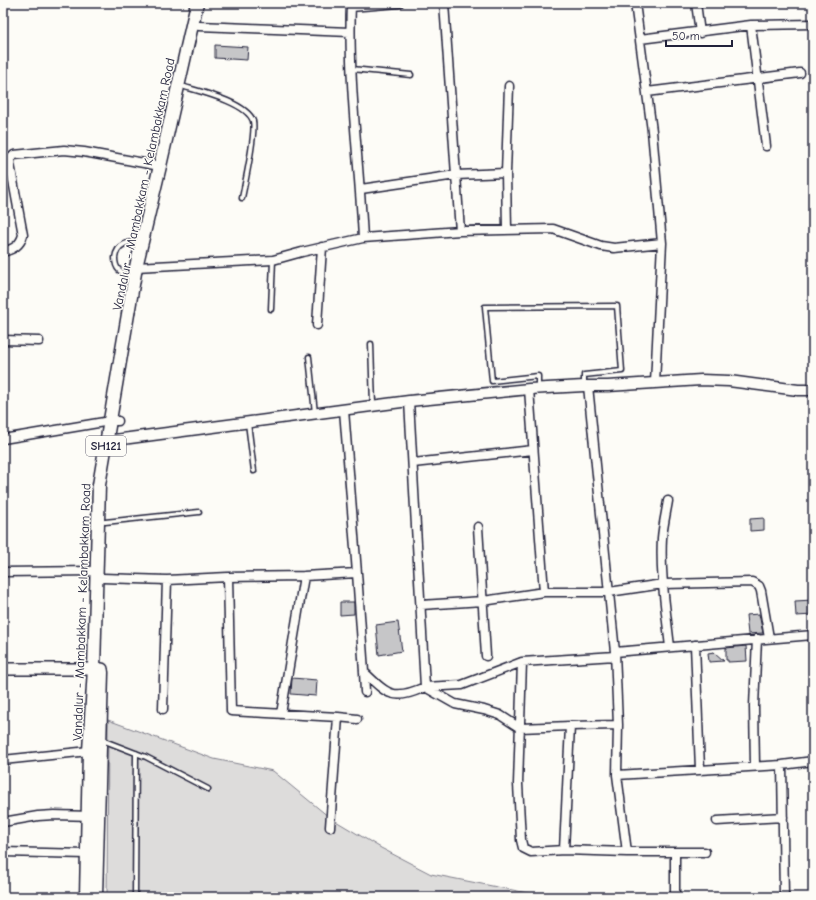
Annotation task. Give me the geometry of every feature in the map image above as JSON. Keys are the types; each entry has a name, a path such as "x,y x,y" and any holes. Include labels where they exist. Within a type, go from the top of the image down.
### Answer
{"main road":[{"name":"Vandalur - Mambakkam - Kelambakkam Road","path":"99,574 105,522 106,486 111,441 134,279 140,267 142,241 197,3"},
{"name":"Vandalur - Mambakkam - Kelambakkam Road","path":"114,421 140,267 185,87 204,3"},
{"name":"Vandalur - Mambakkam - Kelambakkam Road","path":"86,897 87,854 100,739 98,668 98,486 111,441"},
{"name":"Vandalur - Mambakkam - Kelambakkam Road","path":"96,897 89,751 98,668"},
{"path":"3,669 98,668"}],"street":[{"path":"363,238 350,32 351,5 399,3"},
{"path":"444,3 460,231"},
{"path":"636,3 652,131 662,243 655,383"},
{"path":"696,3 700,33"},
{"path":"640,39 751,26 813,24"},
{"path":"199,26 350,32"},
{"path":"751,26 766,146"},
{"path":"647,92 800,73"},
{"path":"507,230 506,173 509,86"},
{"path":"3,252 20,243 23,235 10,164 10,158 14,155 64,150 84,152 160,166"},
{"path":"361,189 456,175 506,173"},
{"path":"140,267 273,260 363,238 460,231 553,229 601,246 614,248 662,243"},
{"path":"317,325 322,247"},
{"path":"3,340 39,341"},
{"path":"111,441 409,401 534,389 701,380 729,381 798,390 813,390"},
{"path":"586,386 615,654 618,725 617,775 627,852"},
{"path":"534,389 533,450 544,592"},
{"path":"409,401 425,687"},
{"path":"344,410 365,692"},
{"path":"3,439 114,421"},
{"path":"413,463 533,450"},
{"path":"668,501 662,537 663,584 670,647"},
{"path":"478,527 486,656"},
{"path":"3,572 99,574 167,580 357,573"},
{"path":"281,714 304,576"},
{"path":"228,577 231,712 357,719"},
{"path":"163,709 167,580"},
{"path":"421,605 483,601 544,592 608,592 663,584 752,582 756,583 761,591 769,638"},
{"path":"364,672 386,692 393,695 404,695 425,687 462,685 522,662 615,654 670,647 813,635"},
{"path":"755,766 754,706 757,640"},
{"path":"695,645 700,769"},
{"path":"522,662 518,784 522,845 524,848 530,852 564,850 705,852"},
{"path":"425,687 455,704 500,715 520,728 618,725"},
{"path":"330,827 338,717"},
{"path":"564,850 570,726"},
{"path":"3,760 89,751"},
{"path":"617,775 813,761"},
{"path":"782,764 784,897"},
{"path":"3,822 38,816 92,816"},
{"path":"717,821 783,817"},
{"path":"3,852 87,854"},
{"path":"675,852 676,897"}],"lane":[{"path":"352,69 411,75"},
{"path":"185,87 211,95 244,110 253,122 252,141 242,198"},
{"path":"134,279 117,269 117,251 121,245 127,242 142,241"},
{"path":"272,309 273,260"},
{"path":"534,389 538,376 492,382 485,307 617,306 622,372 584,374 586,386"},
{"path":"371,344 373,406"},
{"path":"309,357 315,414"},
{"path":"248,423 254,471"},
{"path":"105,522 198,512"},
{"path":"100,739 136,754 208,789"},
{"path":"135,897 136,754"}],"shaded area":[{"path":"108,720 214,759 273,771 329,817 381,848 431,874 548,897 107,897"}],"building":[{"path":"215,45 248,47 247,60 215,58"},
{"path":"764,518 764,530 750,531 750,519"},
{"path":"813,600 813,615 796,616 795,601"},
{"path":"340,602 354,602 354,614 340,615"},
{"path":"759,614 763,633 748,634 746,615"},
{"path":"398,622 402,651 379,655 376,625"},
{"path":"746,646 747,661 728,662 728,660 726,660 726,648"},
{"path":"714,652 724,661 709,662 708,653"},
{"path":"292,678 317,680 316,696 291,694"}]}
